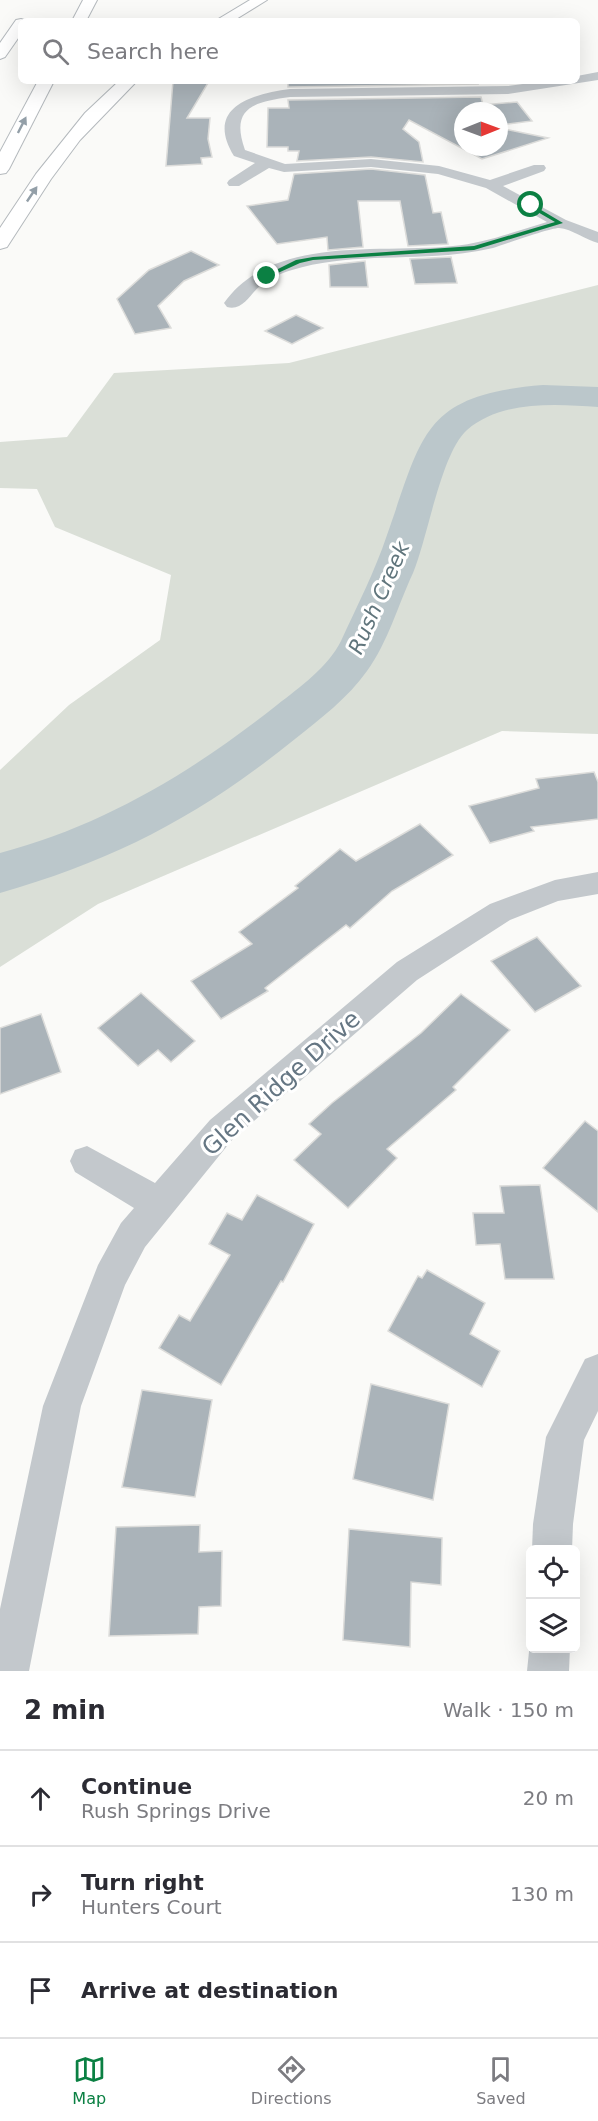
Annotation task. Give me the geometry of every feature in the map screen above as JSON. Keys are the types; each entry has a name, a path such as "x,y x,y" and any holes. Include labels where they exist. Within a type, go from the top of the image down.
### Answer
{"highway":[{"path":"81,18 90,0"},
{"path":"227,18 260,0"},
{"path":"0,54 18,27"},
{"path":"0,169 44,84"},
{"path":"0,243 58,157 82,126 112,94 125,84"}],"street":[{"path":"580,80 598,76"},
{"path":"553,84 508,90 290,93 262,97 245,104 235,116 231,126 232,137 239,153 284,168 371,163 409,165 465,176 492,185 560,223 598,238"},
{"path":"234,183 266,163"},
{"path":"492,185 539,168"},
{"path":"233,303 241,293 267,276 298,261 474,248 560,223"},
{"name":"Glen Ridge Drive","path":"8,1671 62,1406 110,1277 133,1235 220,1130 408,971 500,912 555,891 598,883"},
{"path":"87,1161 159,1204"},
{"path":"552,1545 565,1437 598,1371"},
{"path":"548,1671 549,1653"}],"shaded area":[{"path":"598,285 598,734 502,731 98,904 0,967 0,770 69,705 160,640 171,575 55,527 37,489 0,488 0,442 67,437 114,373 289,363"}],"building":[{"path":"173,84 207,84 187,118 210,118 208,139 212,157 201,158 202,164 166,166"},
{"path":"288,84 478,84 288,87"},
{"path":"481,97 482,102 454,102 454,144 409,120 403,129 419,142 423,162 371,157 297,161 299,151 288,151 288,147 267,147 268,108 289,108 288,100"},
{"path":"517,102 532,121 508,124 508,103"},
{"path":"508,130 548,138 508,151"},
{"path":"476,156 491,156 482,159"},
{"path":"371,169 425,175 433,213 441,212 448,244 408,246 400,201 358,201 363,247 328,250 327,237 277,244 247,206 288,200 294,174"},
{"path":"191,251 219,265 184,281 158,306 171,328 135,334 117,299 149,270"},
{"path":"451,257 457,283 415,284 410,259"},
{"path":"365,261 368,287 330,287 329,265"},
{"path":"296,315 323,328 292,344 265,331"},
{"path":"594,772 598,782 598,819 531,827 534,831 490,843 469,806 539,788 536,779"},
{"path":"420,824 453,855 392,891 350,928 346,925 265,988 268,991 221,1019 191,981 252,944 239,932 298,888 295,886 340,849 356,861"},
{"path":"537,937 581,986 535,1012 491,961"},
{"path":"141,993 195,1041 171,1062 158,1050 138,1066 98,1028"},
{"path":"461,994 510,1030 453,1087 456,1090 387,1149 397,1158 348,1208 294,1160 321,1134 309,1124 421,1033"},
{"path":"41,1014 61,1072 0,1094 0,1028"},
{"path":"585,1121 598,1131 598,1212 543,1168"},
{"path":"540,1185 554,1279 505,1279 500,1244 476,1245 473,1213 504,1213 500,1186"},
{"path":"257,1195 314,1224 283,1282 281,1281 221,1385 159,1348 179,1315 190,1321 230,1255 209,1244 227,1213 242,1220"},
{"path":"427,1270 485,1303 470,1334 500,1351 482,1387 388,1331 418,1276 422,1278"},
{"path":"371,1384 449,1404 433,1500 353,1479"},
{"path":"142,1390 212,1400 195,1497 122,1487"},
{"path":"200,1525 199,1552 222,1551 221,1606 199,1607 198,1634 109,1636 116,1527"},
{"path":"349,1529 442,1538 441,1585 411,1582 410,1647 343,1640"}],"waterway":[{"name":"Rush Creek","path":"0,873 78,848 153,812 224,769 331,684 352,660 359,648 401,552 430,463 445,433 454,423 468,413 485,406 523,397 562,395 598,397"}],"route":[{"path":"267,276 298,261 474,248 560,223 531,205"}]}
